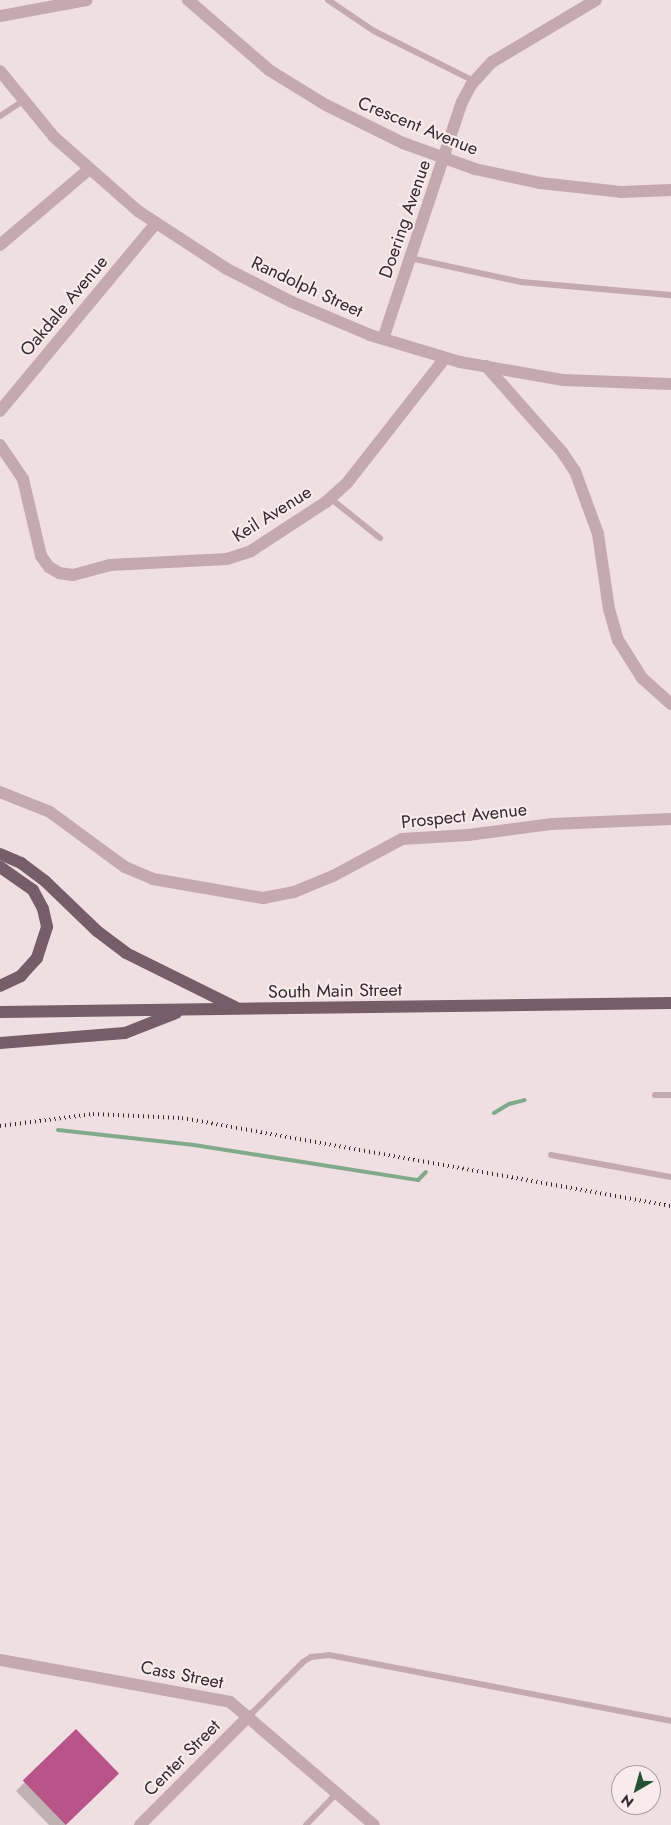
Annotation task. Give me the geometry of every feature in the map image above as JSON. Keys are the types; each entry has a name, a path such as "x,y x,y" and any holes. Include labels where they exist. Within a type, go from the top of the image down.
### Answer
{"main road":[{"path":"0,854 21,863 46,881 97,931 126,953 239,1010"},
{"path":"0,867 33,890 43,909 46,926 37,958 21,976 0,986"},
{"name":"South Main Street","path":"0,1012 671,1003"},
{"path":"0,1043 124,1033 184,1010"}],"street":[{"path":"0,16 87,0"},
{"name":"Crescent Avenue","path":"188,0 245,52 288,82 360,124 444,159 475,169 581,189 621,192 671,190"},
{"name":"Doering Avenue","path":"383,339 462,102 474,81 499,58 596,0"},
{"name":"Randolph Street","path":"0,71 23,101 88,170 155,224 247,280 320,316 383,339 445,358 486,366 582,382 671,384"},
{"path":"0,245 88,170"},
{"name":"Oakdale Avenue","path":"0,411 155,224"},
{"name":"Keil Avenue","path":"0,445 23,479 41,556 53,570 73,575 110,565 236,557 251,551 330,498 362,467 445,358"},
{"path":"486,366 562,452 575,471 598,534 609,608 618,640 642,678 671,704"},
{"name":"Prospect Avenue","path":"0,792 50,812 125,866 153,879 263,898 294,892 333,876 402,839 458,836 552,824 671,819"},
{"name":"Cass Street","path":"0,1660 230,1702 249,1716 374,1825"},
{"name":"Center Street","path":"140,1825 249,1716"}],"lane":[{"path":"328,0 374,31 474,81"},
{"path":"0,116 23,101"},
{"path":"410,258 521,282 671,295"},
{"path":"330,498 380,538"},
{"path":"655,1095 671,1095"},
{"path":"551,1155 671,1178"},
{"path":"249,1716 303,1662 311,1657 328,1655 671,1721"},
{"path":"306,1825 337,1793"}],"building":[{"path":"76,1729 119,1774 66,1825 23,1780"}],"waterway":[{"path":"494,1113 509,1104 525,1100"},
{"path":"58,1130 194,1145 418,1180 426,1172"}],"railway":[{"path":"0,1126 93,1114 182,1118 671,1206"}]}
